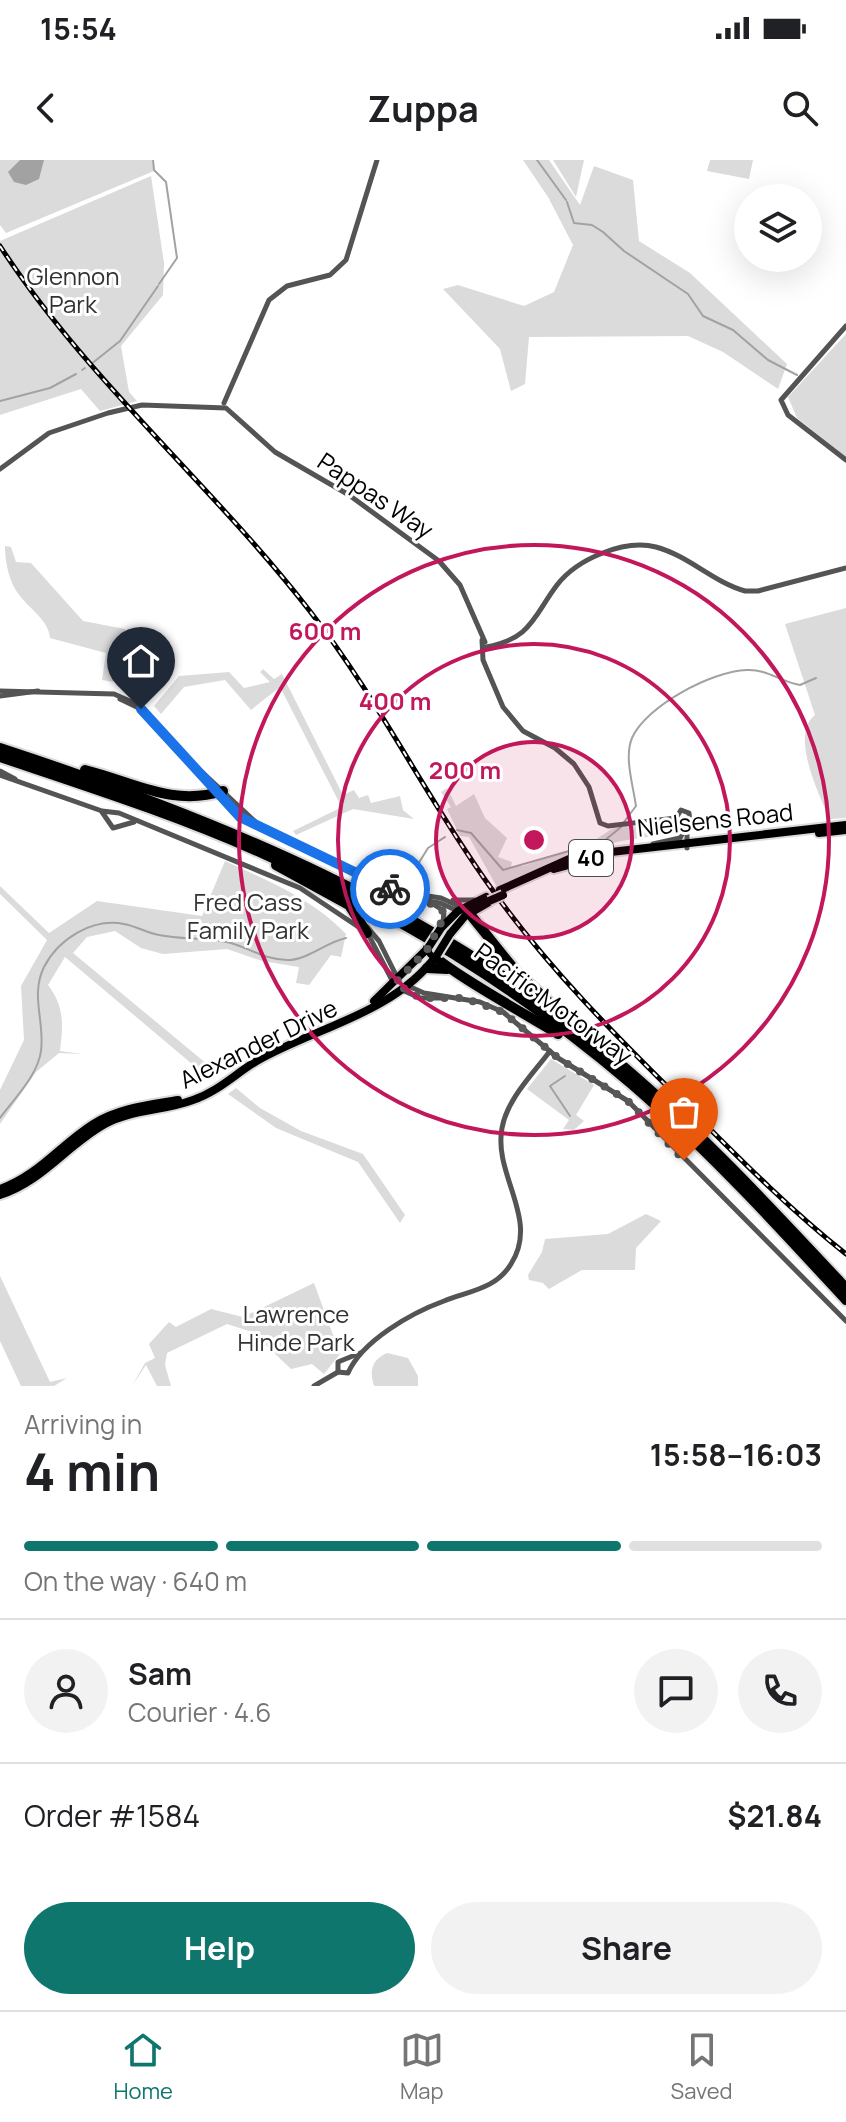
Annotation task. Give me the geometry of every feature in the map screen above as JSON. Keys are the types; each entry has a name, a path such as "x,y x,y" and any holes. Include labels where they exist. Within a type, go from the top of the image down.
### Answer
{"highway":[{"name":"Pacific Motorway","path":"0,748 207,820 352,887 477,960 621,1064 720,1155 846,1288"},
{"name":"Pacific Motorway","path":"0,757 167,815 267,855 429,939 571,1036 645,1096 708,1154 846,1300"},
{"path":"76,773 82,769 177,798 200,797 217,790"},
{"path":"267,855 273,864 350,906 367,933"},
{"path":"487,898 466,913 519,975 618,1058 621,1064"},
{"path":"433,954 453,970 564,1038 571,1036"},
{"path":"425,969 453,970"}],"main road":[{"name":"Nielsens Road","path":"502,892 573,863 704,841 846,828"},
{"name":"Nielsens Road","path":"502,892 576,856 846,828"},
{"name":"40","path":"399,981 425,969 441,928 487,898 502,892"},
{"name":"40","path":"399,981 433,954 466,913"},
{"name":"Alexander Drive","path":"0,1192 42,1167 103,1119 135,1107 206,1090 257,1057 369,1004 399,981"},
{"name":"Alexander Drive","path":"0,1192 37,1178 105,1124 208,1094 256,1061 354,1018 399,981"}],"street":[{"path":"0,469 49,433 108,413 142,405 223,406 269,300 287,286 330,275 346,260 377,160"},
{"path":"846,326 782,396 783,409 846,460"},
{"name":"Pappas Way","path":"223,406 275,452 349,495 439,561 460,585 481,633 487,667 511,718 574,764 589,787 601,824 676,818"},
{"path":"484,645 508,641 528,629 559,583 570,573 626,546 642,545 669,552 745,591 758,591 846,568"},
{"path":"0,693 39,691 108,694 123,698 141,709 240,817 265,832 392,890 443,909 445,915 441,928"},
{"path":"200,770 217,790"},
{"path":"0,773 228,855 300,888 367,933 399,981 423,998 451,997"},
{"path":"102,811 113,828 135,821"},
{"path":"644,847 680,838 685,827 691,817 687,811 679,811 676,818 685,827 693,837 704,841"},
{"path":"108,820 113,813"},
{"path":"123,825 124,817"},
{"path":"685,827 686,844"},
{"path":"392,890 465,902 487,898"},
{"path":"444,899 466,913"},
{"path":"420,901 438,903 466,913"},
{"path":"330,909 357,920 375,935 399,981 415,990 480,1002 503,1012 550,1051 636,1109 846,1321"},
{"path":"415,990 425,969"},
{"path":"338,1372 336,1365 364,1351 427,1308 494,1282 513,1261 519,1245 521,1221 502,1155 502,1125 512,1101 550,1051"},
{"path":"314,1386 338,1372 345,1374 364,1351"},
{"path":"345,1360 350,1366"}],"green space":[{"path":"0,160 152,160 154,171 6,233 0,225"},
{"path":"523,160 549,160 580,205 594,166 633,180 639,241 690,273 787,364 778,389 723,352 688,336 529,337 525,384 511,391 500,349 443,289 458,285 524,306 554,292 573,245 548,197"},
{"path":"553,160 584,160 576,197"},
{"path":"710,160 753,160 749,179 707,171"},
{"name":"Glennon Park","path":"151,176 164,263 163,295 121,346 129,392 137,401 100,411 81,389 0,415 0,241"},
{"path":"846,334 846,457 797,418 788,397"},
{"path":"5,546 11,547 16,562 31,563 83,621 125,629 128,639 141,632 132,645 170,664 164,675 118,656 113,682 102,680 106,653 50,638 43,621 13,585"},
{"path":"846,608 846,818 830,819 814,781 806,750 808,724 815,715 785,624"},
{"path":"263,669 274,679 282,674 343,795 354,790 359,798 368,795 371,803 400,796 403,810 414,819 353,809 296,835 293,831 338,809 340,804 280,687 251,710 225,680 184,687 161,714 154,706 179,676 229,672 244,688 270,682 260,672"},
{"path":"447,788 456,806 474,794 485,818 507,838 498,857 512,862 511,866 523,866 592,842 613,828 671,822 681,832 621,841 565,855 497,887 469,837 460,836 447,809 451,807 441,792"},
{"name":"Fred Cass Family Park","path":"225,861 289,892 333,922 346,934 341,957 331,955 309,985 296,983 299,967 262,961 227,949 163,954 141,948 115,931 87,937 73,953 219,1074 211,1080 65,957 48,985 62,1017 60,1051 82,1054 59,1053 36,1072 0,1124 0,1090 24,1040 21,986 47,940 0,894 0,886 49,933 97,901 202,916"},
{"path":"551,1059 594,1085 576,1115 584,1121 574,1130 563,1129 569,1120 527,1089"},
{"path":"236,1088 260,1108 301,1131 363,1154 405,1215 400,1223 358,1162 276,1128 228,1094"},
{"path":"646,1214 661,1221 636,1248 635,1270 582,1270 549,1289 543,1283 529,1280 528,1275 542,1252 545,1239 608,1234"},
{"path":"0,1276 50,1382 67,1378 54,1386 21,1386 0,1341"},
{"name":"Lawrence Hinde Park","path":"314,1283 340,1354 324,1374 312,1364 291,1369 252,1332 227,1324 167,1353 165,1365 171,1386 157,1386 146,1365 132,1386 145,1363 155,1358 149,1344 169,1322 176,1327 211,1309 243,1317"},
{"path":"387,1353 408,1358 418,1376 418,1386 374,1386 373,1366"}],"shaded area":[{"path":"20,160 44,160 39,179 26,185 14,182 8,172"}],"waterway":[{"path":"153,160 154,170 166,182 177,258 159,284"},
{"path":"537,160 566,200"},
{"path":"567,202 574,223 592,225 603,232 624,251 688,294 703,316 733,330 768,360 797,375"},
{"path":"90,365 120,341 158,286"},
{"path":"0,401 50,388 76,374"},
{"path":"624,822 636,806 629,762 632,738 651,714 665,703 699,684 733,672 761,672 800,685 816,678"},
{"path":"457,830 471,833 503,870 604,841 621,827"},
{"path":"407,882 428,848 445,837"},
{"path":"0,1118 25,1086 39,1060 42,1040 38,988 44,967 58,947 78,932 101,924 124,924 159,935 231,943 282,960 304,957 346,938"},
{"path":"565,1076 550,1086 570,1116"}],"railway":[{"path":"0,246 72,342 232,519 309,610 357,678 467,854 559,974 725,1144 784,1201 846,1254"}],"way so far":[{"path":"390,889 440,907 445,915 427,950 395,983 399,988 420,998 464,998 503,1012 558,1058 628,1101 684,1160"}],"route":[{"path":"141,709 240,817 259,829 390,889"}]}
